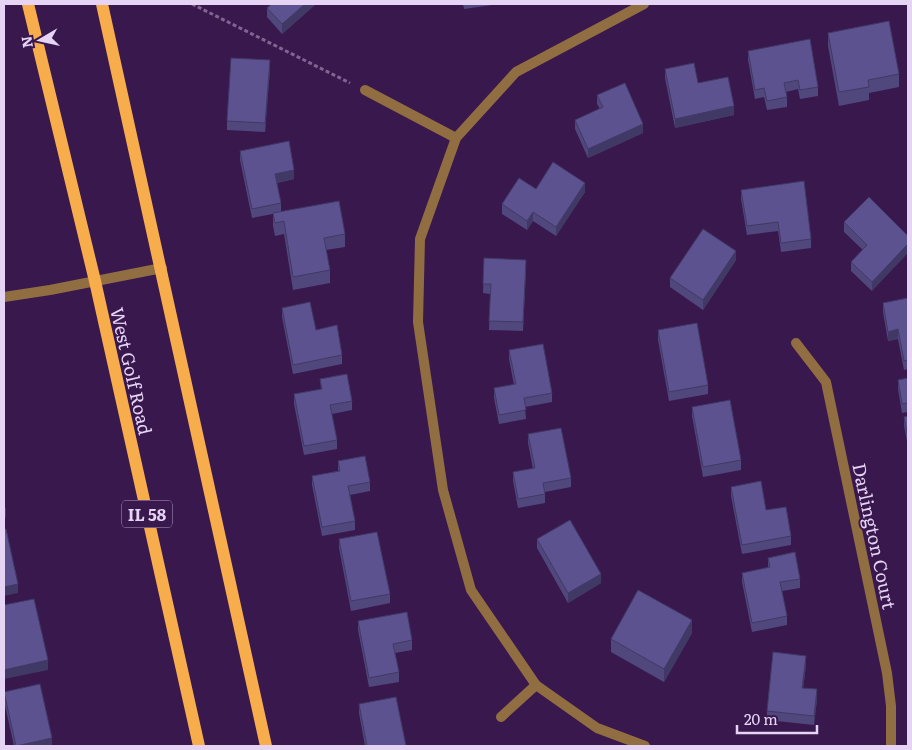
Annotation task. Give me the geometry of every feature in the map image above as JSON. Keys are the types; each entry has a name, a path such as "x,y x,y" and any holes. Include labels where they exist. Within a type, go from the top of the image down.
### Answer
{"main road":[{"name":"West Golf Road","path":"28,4 94,281 199,746"},
{"path":"102,4 162,268 266,746"}],"street":[{"path":"644,4 516,72 456,138 420,239 418,322 443,490 471,590 536,685 597,728 645,746"},
{"path":"365,90 456,138"},
{"path":"4,297 162,268"},
{"name":"Darlington Court","path":"796,343 826,382 887,673 891,706 891,746"},
{"path":"501,717 536,685"}],"path":[{"path":"192,4 365,90"}],"building":[{"path":"272,4 305,4 282,24 267,8"},
{"path":"889,21 899,74 868,80 869,87 839,92 828,33"},
{"path":"810,39 818,87 800,90 798,80 784,83 787,97 767,101 764,88 755,90 748,51"},
{"path":"231,58 270,60 265,123 227,121"},
{"path":"694,63 698,83 728,77 734,106 675,119 665,69"},
{"path":"625,83 643,124 588,149 575,120 603,107 597,95"},
{"path":"289,141 294,170 275,174 281,203 252,209 240,151"},
{"path":"553,162 585,183 556,227 533,212 527,221 502,204 519,178 536,189"},
{"path":"804,181 811,239 781,243 778,222 747,226 741,190"},
{"path":"869,197 908,236 908,244 872,282 851,262 867,245 844,222"},
{"path":"339,201 345,234 324,238 330,270 293,277 284,221 275,223 273,213"},
{"path":"703,229 736,251 703,300 670,278"},
{"path":"484,258 526,260 523,322 489,321 491,284 483,284"},
{"path":"908,298 908,360 904,361 898,329 888,332 883,303"},
{"path":"310,302 316,330 337,325 342,355 293,365 282,308"},
{"path":"697,323 708,385 669,392 658,330"},
{"path":"543,344 552,393 524,398 526,410 499,415 494,388 516,384 509,350"},
{"path":"347,374 352,401 330,405 337,440 304,446 294,394 322,389 320,379"},
{"path":"908,378 908,403 902,404 898,380"},
{"path":"730,400 741,460 703,467 692,407"},
{"path":"908,416 908,437 904,417"},
{"path":"561,428 571,478 543,483 545,494 518,499 513,472 535,468 528,434"},
{"path":"365,456 370,482 348,486 355,521 322,527 312,476 340,471 338,461"},
{"path":"761,481 766,510 786,507 791,536 742,545 731,487"},
{"path":"570,520 601,574 568,593 537,539"},
{"path":"4,529 6,529 18,584 4,587"},
{"path":"377,532 390,594 351,601 339,539"},
{"path":"795,552 800,579 780,582 787,616 752,623 742,573 770,567 768,558"},
{"path":"638,590 692,620 664,669 611,639"},
{"path":"34,599 48,660 4,670 4,605"},
{"path":"407,612 412,640 393,644 399,672 369,678 358,621"},
{"path":"773,652 806,656 802,688 817,689 814,716 767,711"},
{"path":"40,684 52,738 16,746 4,692"},
{"path":"396,697 406,746 367,746 359,704"}]}
